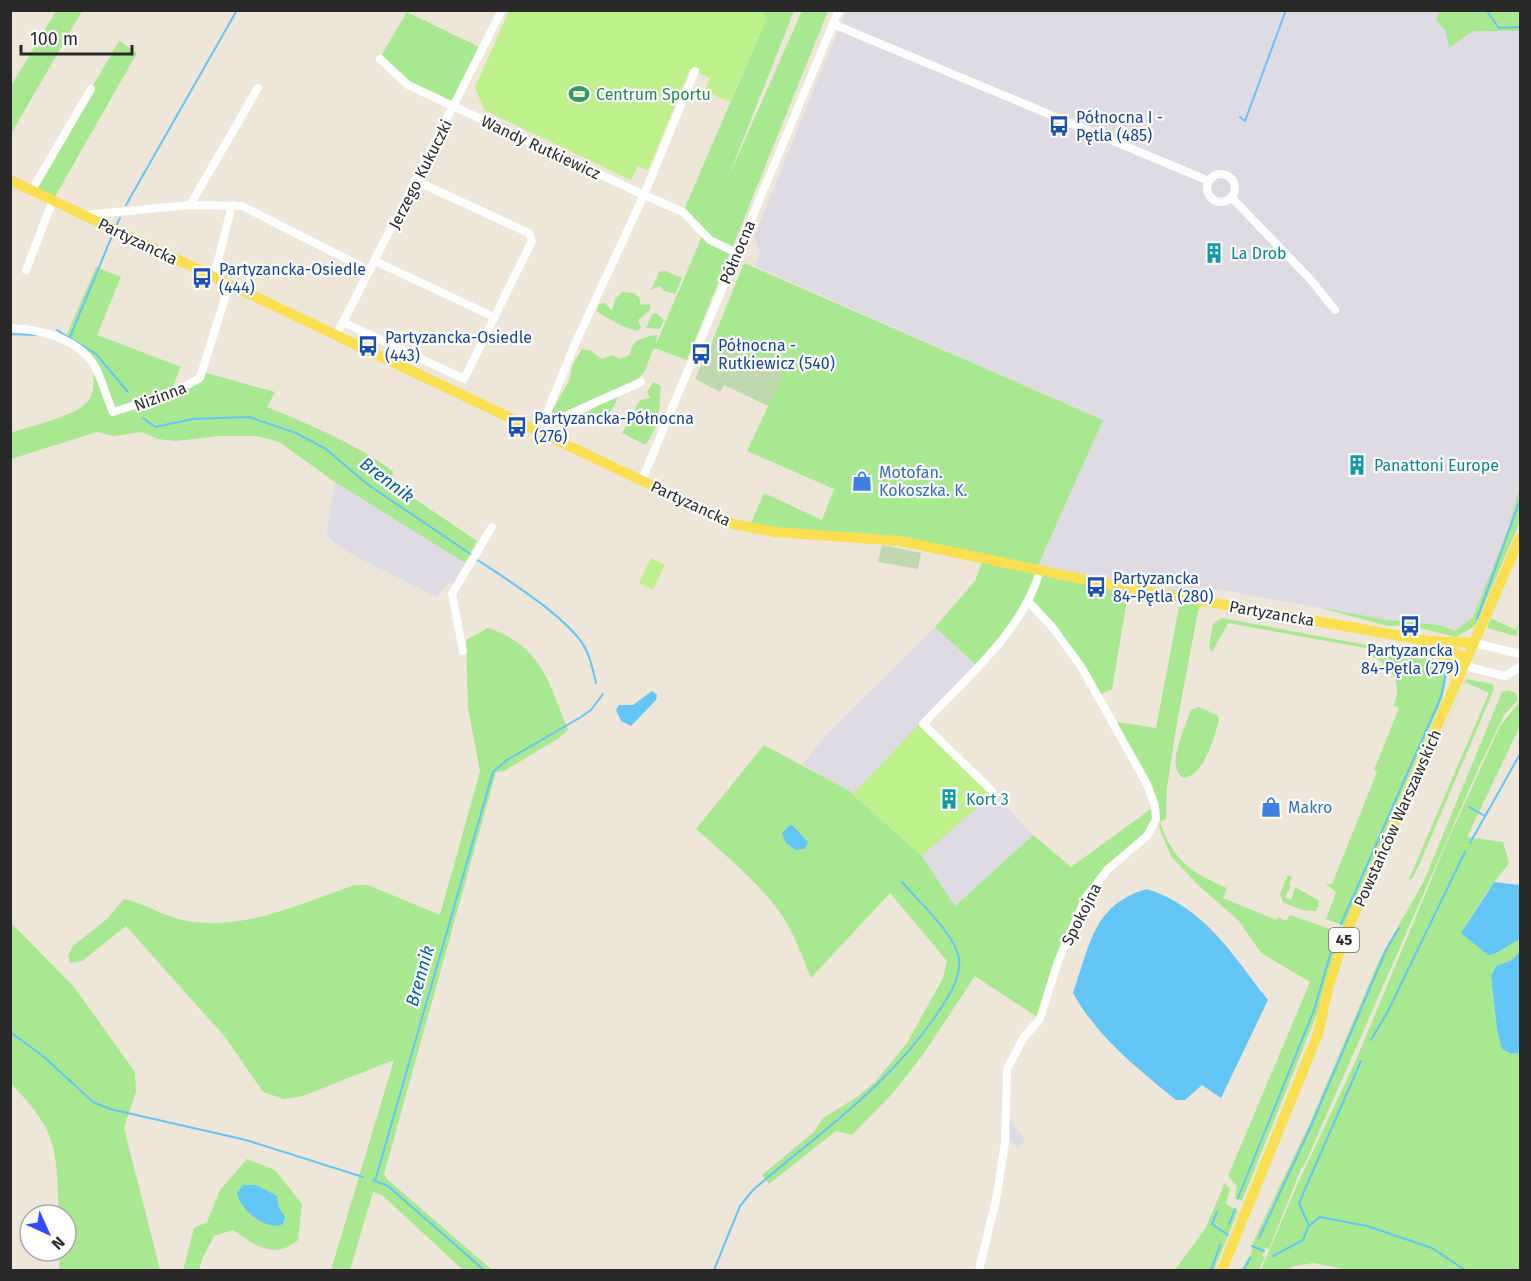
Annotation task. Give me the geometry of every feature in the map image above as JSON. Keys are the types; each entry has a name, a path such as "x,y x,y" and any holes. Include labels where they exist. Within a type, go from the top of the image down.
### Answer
{"main road":[{"name":"Partyzancka","path":"10,180 336,336 541,429 712,516 739,525 775,532 900,541 1040,571 1429,641 1474,643"},
{"name":"Powstańców Warszawskich","path":"1222,1270 1318,1034 1329,985 1346,933 1458,681 1463,659 1474,643 1521,538"},
{"path":"1410,637 1448,660 1458,681"},
{"name":"Partyzancka","path":"1429,641 1463,659"}],"street":[{"name":"Jerzego Kukuczki","path":"336,336 502,10"},
{"name":"Północna","path":"642,480 839,10"},
{"path":"833,24 1209,181"},
{"name":"Wandy Rutkiewicz","path":"380,59 408,85 683,212 714,243 737,253"},
{"path":"541,429 545,414 575,344 644,195 695,71"},
{"path":"190,205 258,88"},
{"path":"32,190 91,89"},
{"path":"1220,174 1229,177 1235,189 1231,197 1224,202 1215,201 1207,190 1209,181 1220,174"},
{"path":"343,322 464,379 532,241 528,233 416,181"},
{"path":"1231,197 1335,309"},
{"path":"26,270 53,200"},
{"path":"84,215 190,205 242,206 370,271"},
{"path":"214,277 232,205"},
{"path":"375,261 494,317"},
{"name":"Nizinna","path":"10,328 46,331 87,357 98,373 113,412 173,393 197,381 203,372 229,285"},
{"path":"541,429 640,382"},
{"path":"463,651 452,594 492,527"},
{"path":"992,791 923,724 989,653 1029,602 1040,571"},
{"name":"Spokojna","path":"979,1270 996,1200 1005,1143 1007,1069 1024,1037 1040,1019 1070,932 1092,887 1108,869 1147,836 1156,819 1155,806 1147,783 1083,668 1062,639 1029,602"},
{"path":"1474,643 1521,654"},
{"path":"1463,659 1475,669 1505,676 1521,667"}],"shaded area":[{"path":"846,11 1520,11 1520,487 1509,526 1473,617 1455,631 1439,625 1387,620 1201,586 1205,601 1036,570 1103,420 755,266 760,252 754,237"},
{"path":"335,482 465,563 454,582 448,584 437,597 348,552 331,540 327,531"},
{"path":"935,627 977,666 923,724 918,725 853,794 803,764 827,734"},
{"path":"992,791 1033,835 955,906 922,856"},
{"path":"1009,1119 1025,1139 1018,1148 1006,1136"}],"green space":[{"name":"Centrum Sportu","path":"762,10 766,20 730,102 705,91 710,78 690,69 648,170 638,166 631,180 484,110 475,87 509,11"},
{"path":"1440,10 1520,11 1520,31 1473,31 1449,48 1445,30 1436,20"},
{"path":"56,11 82,11 11,134 11,86"},
{"path":"762,11 794,11 727,180 802,11 828,11 687,360 654,348 644,372 636,381 547,420 569,381 573,364 582,349 591,351 602,359 612,355 620,359 630,355 635,343 643,338 657,335 656,344 704,232 683,212 766,20"},
{"path":"407,12 483,49 454,106 408,85 380,58"},
{"path":"119,41 137,53 53,200 32,190"},
{"path":"744,263 1103,420 1036,570 1129,588 1112,689 1098,696 1029,602 977,666 935,627 975,581 983,560 900,541 749,527 764,493 822,520 834,489 747,451 783,374 712,342"},
{"path":"96,267 121,277 97,335 181,367 170,393 203,372 275,392 267,407 332,435 378,461 393,471 393,484 477,541 465,563 335,482 279,442 257,436 219,436 176,441 157,439 142,432 114,436 97,432 11,459 10,433 74,412 91,397 94,383 93,364 64,341"},
{"path":"665,271 682,278 675,294 664,291 660,286 651,290 659,272"},
{"path":"622,292 633,293 639,297 641,305 650,304 650,310 638,320 641,328 637,331 622,326 597,312 599,304 605,303 612,311 615,299"},
{"path":"656,313 664,320 660,329 646,328 652,314"},
{"path":"712,342 783,374 768,406 724,385 720,392 695,379"},
{"path":"653,382 661,386 658,417 657,424 645,445 622,433 640,400 650,398 647,392"},
{"path":"618,397 611,410 602,418 590,421 576,419 592,409 594,405"},
{"path":"1520,487 1520,520 1475,626 1456,637 1407,625 1388,626 1317,607 1387,620 1439,625 1455,631 1473,617 1509,526"},
{"path":"882,545 921,553 918,569 878,562"},
{"path":"651,558 665,565 653,590 639,583"},
{"path":"1181,597 1205,601 1198,611 1176,728 1167,788 1166,819 1128,851 1086,897 1040,1019 975,976 922,1056 892,1094 852,1135 836,1131 769,1184 762,1175 814,1132 823,1118 857,1097 875,1082 907,1043 943,978 947,961 890,893 811,978 800,950 776,907 748,876 696,829 764,745 848,790 922,856 955,906 1033,835 1071,867 1155,806 1110,721 1156,728"},
{"path":"1222,618 1425,656 1445,665 1447,677 1442,700 1344,926 1326,919 1336,892 1326,884 1332,884 1377,772 1374,770 1399,708 1394,705 1396,682 1389,669 1370,655 1371,649 1228,623 1212,652 1209,647 1213,624"},
{"path":"1491,618 1516,630 1520,621 1516,636 1487,628"},
{"path":"488,628 506,635 532,655 548,682 568,730 559,738 504,771 496,772 384,1174 388,1180 492,1270 463,1270 382,1195 373,1192 350,1270 331,1270 394,1060 303,1096 284,1099 263,1092 225,1037 126,926 82,961 70,963 68,956 73,946 107,919 124,899 194,922 235,922 296,906 355,885 368,885 440,915 480,771 468,708 466,640"},
{"path":"1466,679 1493,684 1494,689 1420,863 1412,879 1409,879 1489,693 1465,682 1350,944"},
{"path":"1507,690 1516,693 1518,700 1504,715 1480,765 1301,1169 1269,1249 1265,1248 1262,1256 1265,1257 1259,1270 1241,1270 1251,1254 1253,1242 1309,1125 1380,958 1423,883 1502,692"},
{"path":"1520,701 1520,726 1467,837 1503,842 1509,863 1486,893 1461,933 1511,943 1520,939 1520,951 1512,960 1496,966 1491,976 1497,1029 1512,1054 1520,1053 1520,1270 1349,1270 1314,1263 1294,1266 1288,1270 1261,1270 1297,1185 1356,1060 1447,842 1500,726"},
{"path":"1199,707 1217,715 1219,720 1203,762 1192,775 1185,778 1179,774 1176,767 1178,747 1191,710"},
{"path":"923,724 991,795 922,856 853,794 918,725"},
{"path":"1160,822 1171,846 1185,864 1203,877 1227,888 1223,898 1276,920 1278,917 1286,921 1290,915 1333,930 1339,937 1318,1011 1242,1201 1235,1199 1237,1186 1228,1176 1310,982 1261,953 1239,921 1196,883 1171,856 1159,827"},
{"path":"1288,875 1292,877 1289,885 1291,886 1285,897 1291,900 1295,887 1318,900 1319,905 1316,911 1302,910 1283,902 1280,894"},
{"path":"10,922 74,987 135,1072 136,1092 124,1128 160,1270 59,1270 59,1263 78,1263 78,1203 58,1203 52,1143 38,1115 11,1084"},
{"path":"247,1159 275,1170 302,1204 298,1240 289,1246 272,1250 256,1245 233,1230 214,1236 199,1270 183,1270 194,1228 207,1222 220,1190"},
{"path":"1225,1183 1230,1189 1226,1204 1238,1211 1214,1270 1175,1270 1205,1229"}],"water":[{"path":"652,691 657,695 656,700 631,726 621,721 616,710 619,705 633,705"},
{"path":"790,825 808,842 805,849 796,850 786,843 782,833"},
{"path":"1494,882 1520,885 1520,939 1488,955 1461,933"},
{"path":"1147,889 1167,897 1201,920 1229,949 1268,1000 1221,1098 1202,1085 1185,1100 1176,1100 1106,1038 1073,993 1090,943 1104,916 1129,896"},
{"path":"1520,951 1520,1053 1512,1054 1502,1049 1497,1029 1491,976 1496,966 1512,960"},
{"path":"243,1185 256,1185 277,1196 278,1206 285,1217 283,1224 269,1225 255,1218 239,1200 237,1193"}],"waterway":[{"path":"126,205 237,10"},
{"path":"1240,117 1245,121 1286,10"},
{"path":"1486,10 1499,28 1520,27"},
{"path":"117,224 120,218"},
{"path":"70,337 112,236"},
{"name":"Brennik","path":"57,330 96,354 128,392"},
{"name":"Brennik","path":"10,334 35,335"},
{"name":"Brennik","path":"143,418 155,427 193,419 249,417 296,433 326,449 367,484 472,555"},
{"path":"1477,619 1520,500"},
{"name":"Brennik","path":"476,559 531,596 570,629 586,650 596,683"},
{"path":"1341,924 1441,697 1445,677 1443,665"},
{"name":"Brennik","path":"375,1181 493,772 507,760 591,710 603,694"},
{"path":"1470,843 1520,754"},
{"path":"1469,807 1485,816"},
{"path":"1371,1040 1387,1013 1465,852"},
{"path":"714,1270 740,1206 753,1190 850,1109 895,1066 916,1043 952,990 959,967 956,950 944,929 902,882"},
{"path":"1259,1238 1311,1126 1387,948 1399,928"},
{"path":"1238,1198 1314,1010 1336,935"},
{"path":"10,1032 43,1056 93,1102 110,1109 246,1140 363,1177"},
{"path":"1361,1061 1299,1203 1309,1226 1320,1217 1367,1226 1432,1248 1465,1270"},
{"name":"Brennik","path":"373,1180 388,1186 484,1270"},
{"path":"1229,1224 1235,1209"},
{"path":"1217,1212 1212,1224 1228,1235"},
{"path":"1273,1256 1303,1240 1308,1227"},
{"path":"1211,1270 1220,1245"},
{"path":"1252,1246 1264,1251"},
{"path":"1244,1270 1250,1258"}],"place":[{"name":"Centrum Sportu","path":"579,94"},
{"name":"Północna I - Pętla (485)","path":"1059,126"},
{"name":"La Drob","path":"1214,253"},
{"name":"Partyzancka-Osiedle (444)","path":"202,278"},
{"name":"Partyzancka-Osiedle (443)","path":"368,346"},
{"name":"Północna - Rutkiewicz (540)","path":"701,354"},
{"name":"Partyzancka-Północna (276)","path":"517,427"},
{"name":"Panattoni Europe","path":"1357,465"},
{"name":"Motofan. Kokoszka. K.","path":"862,481"},
{"name":"Partyzancka 84-Pętla (280)","path":"1096,587"},
{"name":"Partyzancka 84-Pętla (279)","path":"1410,626"},
{"name":"Kort 3","path":"949,799"},
{"name":"Makro","path":"1271,807"}]}
